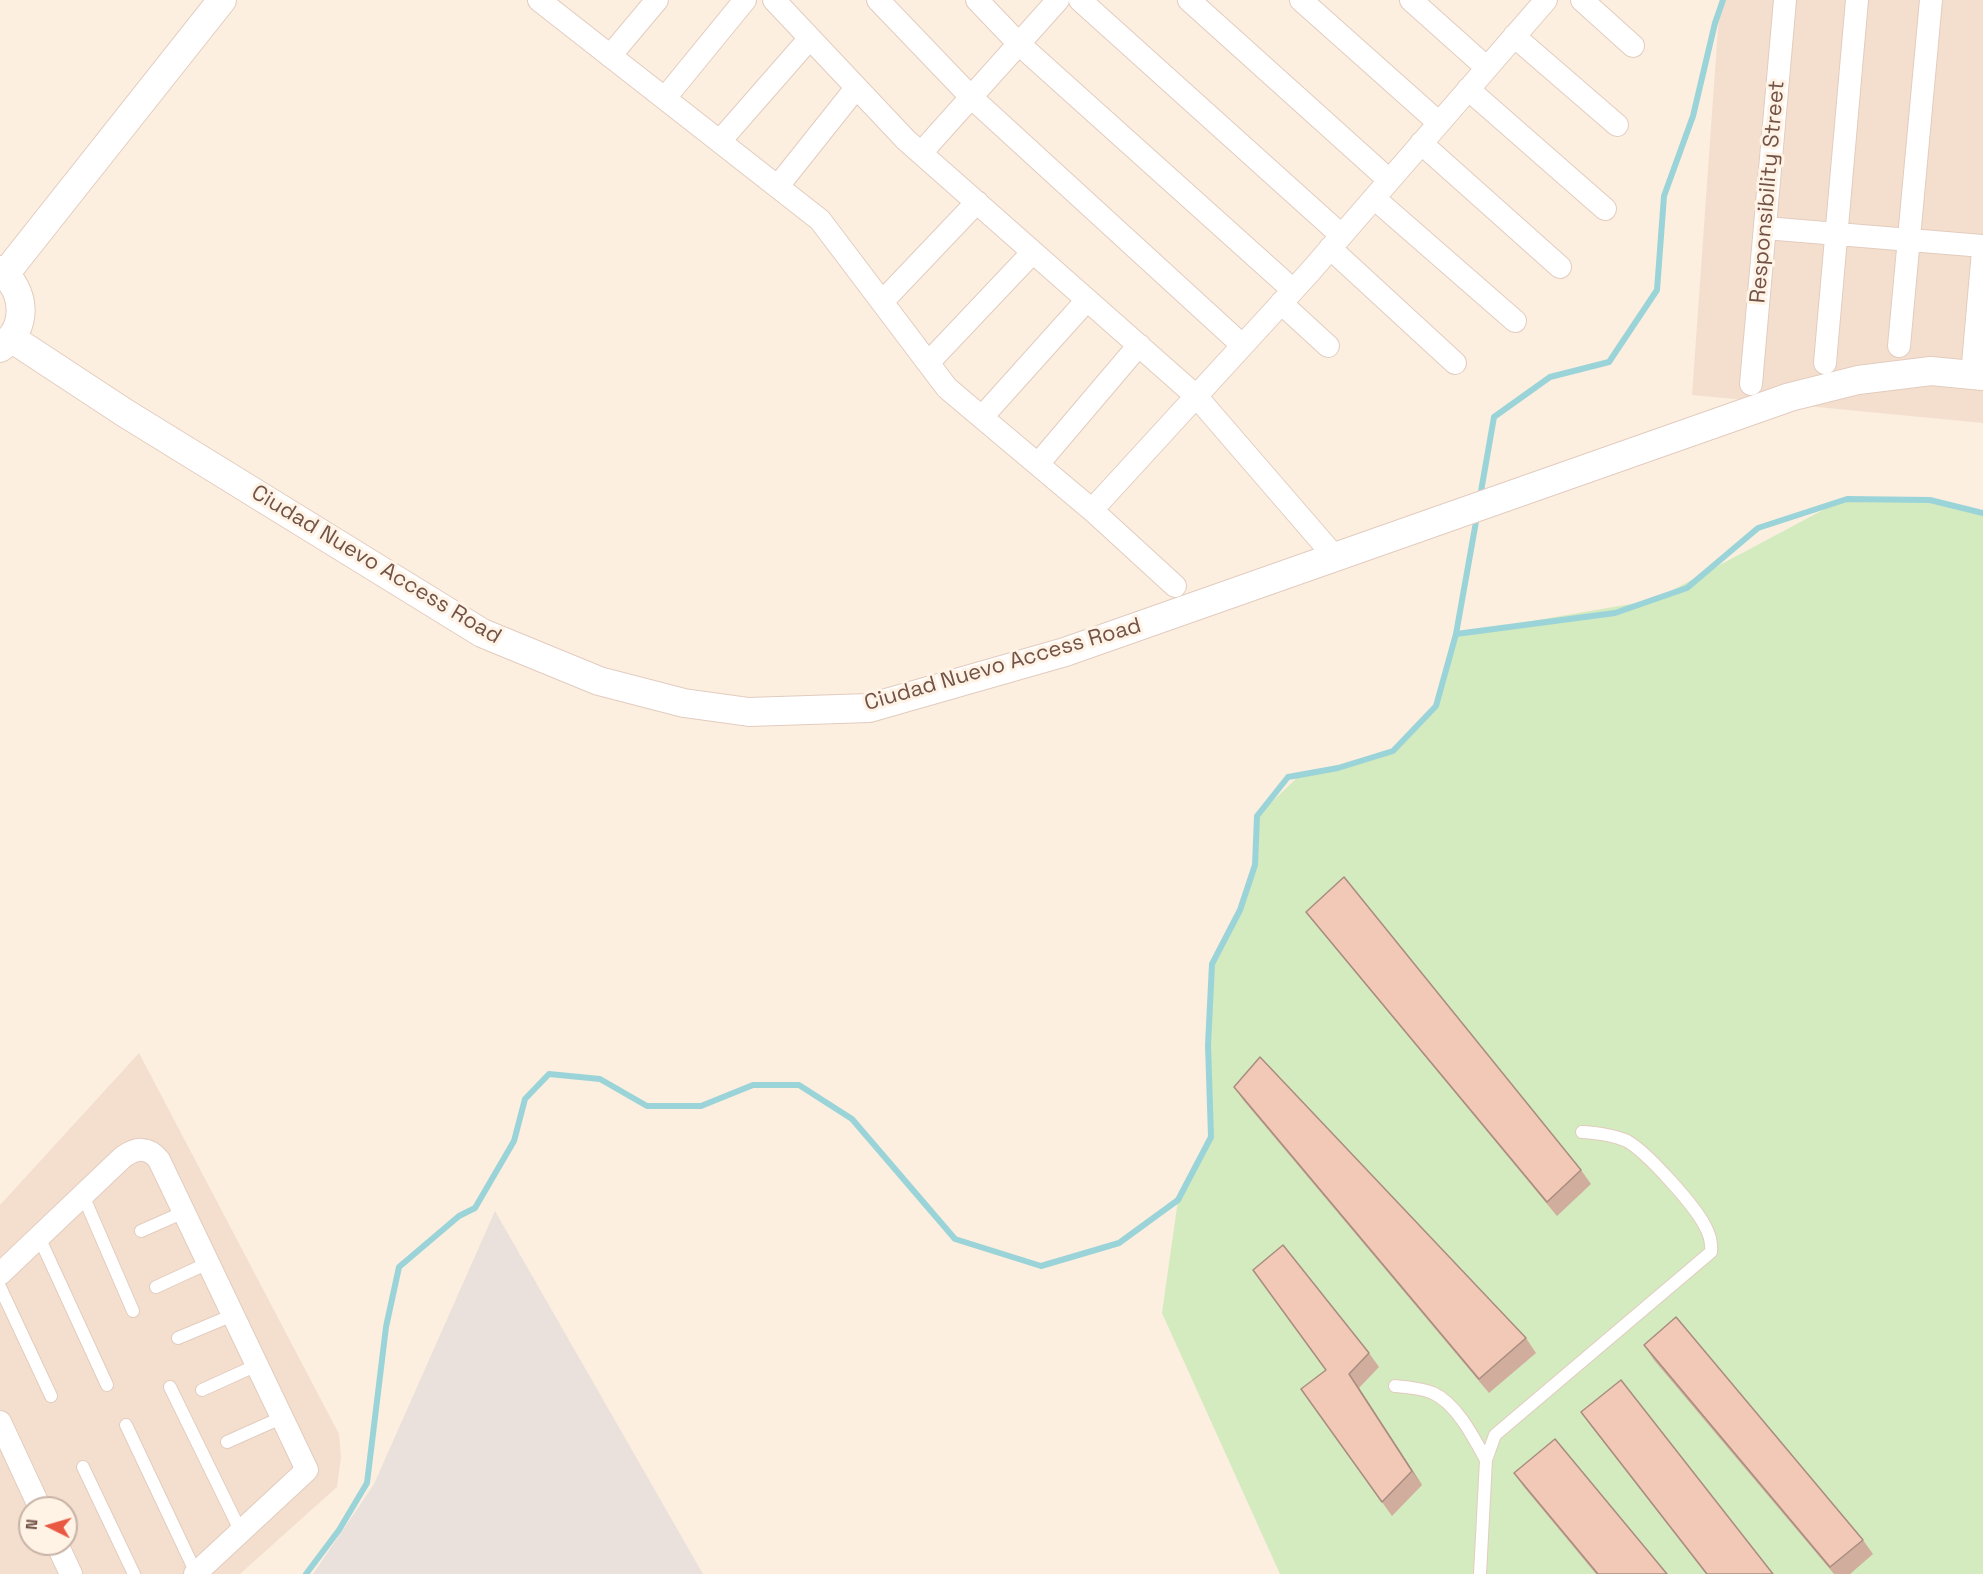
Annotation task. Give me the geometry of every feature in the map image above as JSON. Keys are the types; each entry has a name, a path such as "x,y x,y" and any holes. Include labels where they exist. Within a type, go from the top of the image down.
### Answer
{"street":[{"path":"6,343 20,319 21,308 16,286 2,272 222,0"},
{"path":"610,56 657,0"},
{"path":"665,98 745,0"},
{"path":"774,0 856,88 921,153 1196,396 1347,553"},
{"path":"878,0 971,97 1242,345"},
{"path":"977,0 1019,44 1287,296 1328,346"},
{"path":"921,153 1058,0"},
{"path":"1080,0 1336,242 1455,363"},
{"path":"1189,0 1389,180"},
{"path":"1301,0 1439,123"},
{"path":"1411,0 1486,68"},
{"path":"1582,0 1633,46"},
{"name":"Responsibility Street","path":"1751,384 1785,0"},
{"path":"1825,363 1857,0"},
{"path":"1899,346 1931,0"},
{"path":"550,3 610,56 820,220 947,388 1092,510 1175,586"},
{"path":"1092,510 1336,242 1514,36 1533,4"},
{"path":"1514,36 1617,125"},
{"path":"720,141 810,38"},
{"path":"778,186 856,88"},
{"path":"1468,90 1605,209"},
{"path":"1421,143 1560,267"},
{"path":"1374,198 1515,321"},
{"path":"882,302 977,202"},
{"path":"1765,228 1983,246"},
{"path":"1978,375 1983,251"},
{"path":"928,363 1033,252"},
{"path":"982,417 1087,300"},
{"name":"Ciudad Nuevo Access Road","path":"6,343 125,413 482,633 599,681 684,703 749,712 869,708 1065,652 1790,397 1858,380 1931,371 1978,375"},
{"path":"1038,464 1139,345"},
{"path":"0,1274 82,1193 128,1154 141,1149 149,1150 159,1160 305,1463 305,1474 195,1573"},
{"path":"0,1422 10,1467 31,1496"},
{"path":"63,1556 71,1574"}],"lane":[{"path":"1480,1574 1486,1460 1495,1435 1711,1252 1712,1241 1704,1224 1651,1162 1628,1142 1601,1134 1582,1132"},
{"path":"82,1193 133,1311"},
{"path":"141,1230 184,1212"},
{"path":"38,1235 107,1384"},
{"path":"156,1287 208,1263"},
{"path":"0,1287 51,1396"},
{"path":"178,1338 233,1315"},
{"path":"202,1390 257,1365"},
{"path":"1395,1386 1434,1394 1454,1411 1486,1460"},
{"path":"170,1387 241,1532"},
{"path":"227,1442 283,1417"},
{"path":"126,1425 195,1573"},
{"path":"84,1467 134,1574"}],"shaded area":[{"path":"1720,0 1983,0 1983,423 1692,395"},
{"path":"139,1053 339,1434 341,1457 337,1487 240,1574 0,1574 0,1205"},
{"path":"495,1211 703,1574 313,1574 374,1484"}],"green space":[{"path":"1930,500 1983,513 1983,1574 1280,1574 1162,1313 1178,1200 1211,1137 1208,1047 1214,960 1241,908 1255,865 1257,816 1300,775 1393,751 1436,706 1456,634 1654,600 1838,502"}],"building":[{"path":"1344,877 1581,1170 1547,1202 1306,912"},
{"path":"1260,1057 1526,1338 1479,1379 1234,1087"},
{"path":"1283,1245 1369,1353 1349,1374 1412,1471 1382,1502 1301,1389 1326,1370 1253,1270"},
{"path":"1676,1317 1863,1540 1830,1567 1644,1345"},
{"path":"1621,1380 1773,1574 1707,1574 1581,1412"},
{"path":"1555,1439 1667,1574 1598,1574 1514,1473"}],"waterway":[{"path":"1480,497 1494,417 1550,377 1609,362 1657,290 1664,196 1693,116 1715,23 1723,0"},
{"path":"1456,634 1615,613 1687,588 1758,528 1847,499 1930,500 1983,513"},
{"path":"306,1574 339,1530 367,1483 386,1327 399,1267 459,1216 475,1208 514,1141 525,1099 549,1074 600,1079 647,1106 701,1106 753,1085 799,1085 852,1119 955,1239 1041,1266 1119,1243 1178,1200 1211,1137 1208,1045 1212,964 1240,910 1255,865 1257,816 1288,777 1338,768 1393,751 1436,706 1456,634 1477,516"}]}
